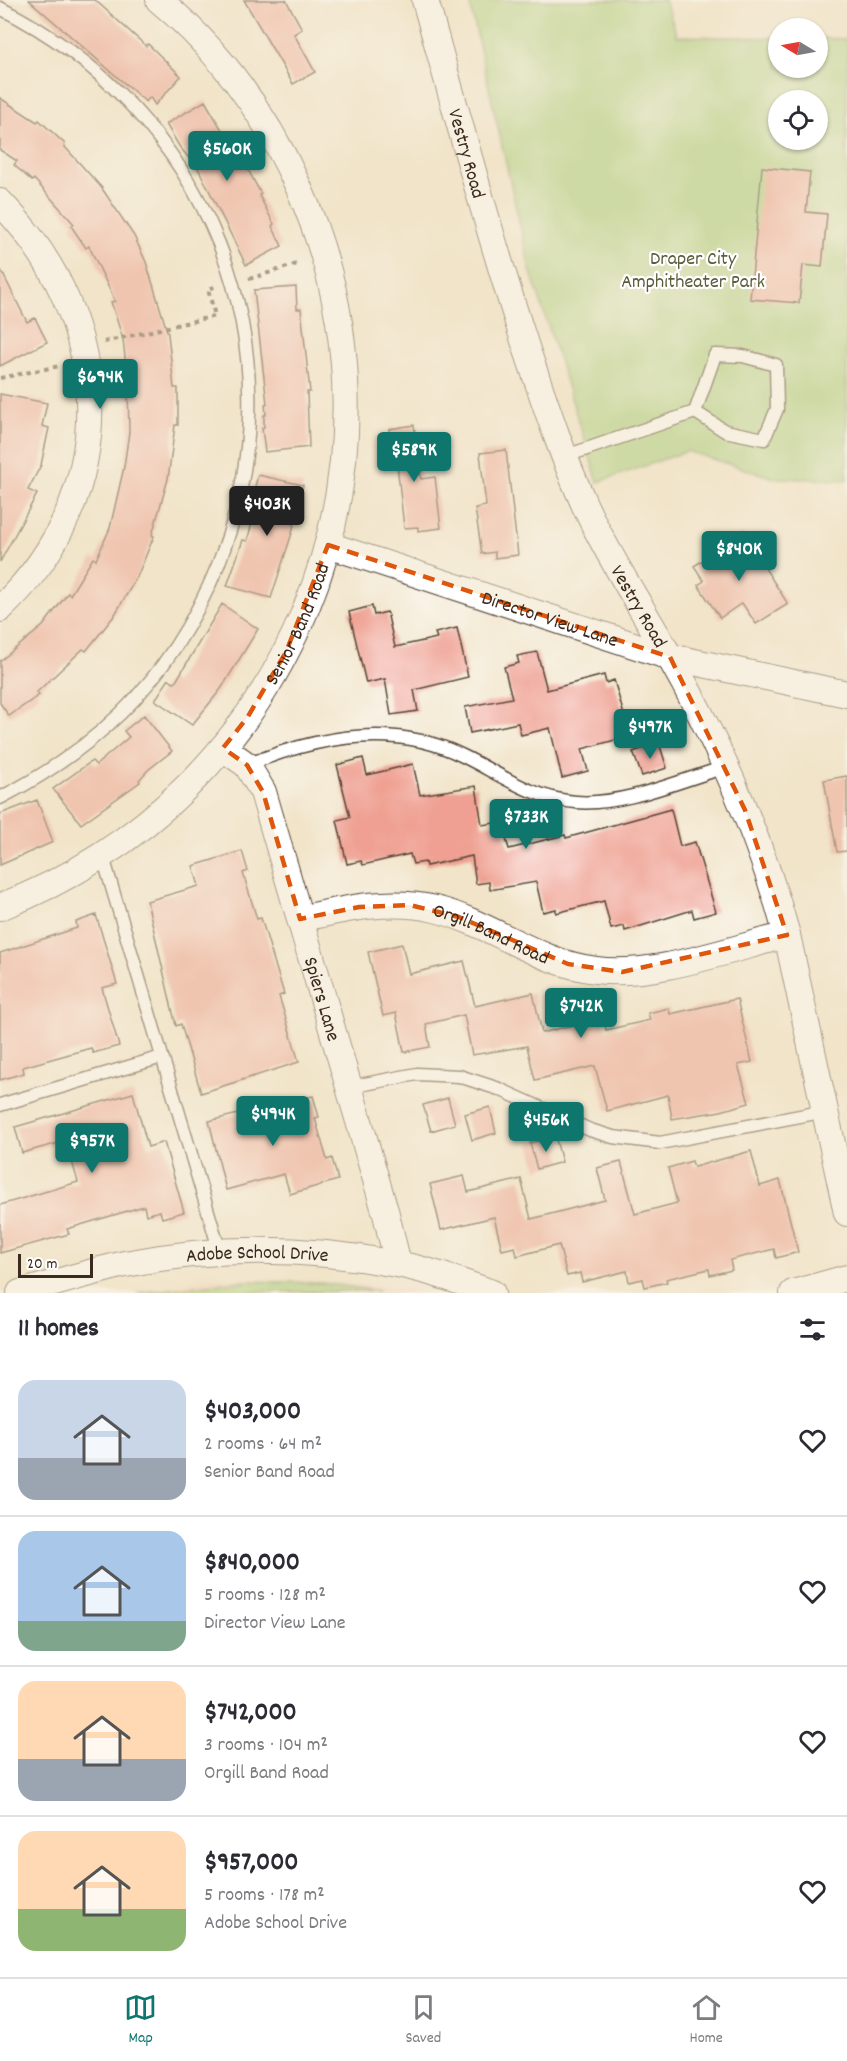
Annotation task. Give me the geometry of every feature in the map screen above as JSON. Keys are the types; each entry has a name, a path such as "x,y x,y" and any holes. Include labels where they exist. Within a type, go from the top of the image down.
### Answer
{"street":[{"name":"Vestry Road","path":"425,0 495,247 563,457 611,558 670,657 726,767 746,810 775,893 787,935 847,1213"},
{"name":"Senior Band Road","path":"0,908 53,885 103,856 166,807 223,748 247,718 286,652 302,619 328,545 340,492 346,438 347,387 335,290 322,244 287,160 265,122 216,56 167,2"},
{"path":"0,202 35,241 64,291 83,346 90,404 88,434 78,484 64,522 32,574 0,609"},
{"name":"Director View Lane","path":"328,545 670,657 847,694"},
{"name":"Spiers Lane","path":"223,748 247,765 263,792 398,1264"},
{"name":"Orgill Band Road","path":"300,919 385,904 418,906 459,917 559,961 594,970 622,972 650,969 787,935"},
{"name":"Adobe School Drive","path":"20,1293 62,1287 128,1264 220,1252 308,1253 398,1264 492,1293"},
{"path":"793,1293 847,1278"}],"lane":[{"path":"0,8 62,44 95,69 126,97 177,161 207,215 230,273 247,354 249,393 246,461 237,509 211,583 193,618 167,659 123,711 63,762 0,798"},
{"path":"715,355 743,356 776,365 777,409 765,439 725,432 695,412 715,355"},
{"path":"563,457 695,412"},
{"path":"247,765 285,749 336,738 368,736 402,738 460,754 531,793 578,803 626,797 726,767"},
{"path":"103,856 220,1252"},
{"path":"0,1105 162,1057"},
{"path":"349,1088 417,1074 459,1076 499,1089 590,1130 636,1141 660,1143 826,1111"}],"path":[{"path":"249,279 301,263"},
{"path":"100,343 215,316 208,289 219,285"},
{"path":"0,378 66,364"}],"highlighted area":[{"path":"328,545 670,657 745,810 787,935 622,972 568,964 459,917 410,905 359,907 300,919 263,792 247,765 223,748 247,718 286,652"}],"shaded area":[{"path":"207,1278 408,1288 422,1293 154,1293"}],"green space":[{"name":"Draper City Amphitheater Park","path":"469,0 665,0 677,36 768,38 768,78 828,78 828,38 847,39 847,480 774,478 687,451 598,482 530,269"},
{"path":"243,1281 322,1283 379,1291 137,1293"}],"building":[{"path":"29,0 95,0 146,46 148,44 181,76 155,105 150,97 146,102"},
{"path":"244,0 286,0 302,29 294,34 315,72 293,84"},
{"path":"0,98 37,122 39,120 65,144 64,146 101,187 134,236 146,262 168,334 174,388 178,388 178,425 175,425 168,479 152,535 154,536 137,577 114,616 86,651 83,649 37,692 39,695 9,716 0,703 0,661 43,626 68,593 70,595 93,558 96,560 110,528 124,467 129,432 128,386 123,339 111,302 115,301 89,246 86,248 71,226 74,224 34,179 32,181 14,165 17,161 0,150"},
{"path":"205,101 229,142 232,140 261,194 259,195 282,246 246,265 195,162 193,163 179,146 166,124"},
{"path":"762,167 810,172 806,212 827,214 822,267 803,265 799,303 750,299"},
{"path":"0,268 27,322 35,318 47,342 0,366"},
{"path":"296,287 297,309 301,309 310,392 307,392 309,447 265,452 262,428 264,427 264,415 266,415 265,404 267,404 254,290"},
{"path":"0,394 47,403 42,426 49,428 41,465 28,490 37,494 0,562"},
{"path":"414,425 421,479 435,477 441,528 418,531 418,527 404,528 396,455 392,455 389,429"},
{"path":"506,450 518,555 495,558 495,552 482,554 475,508 486,506 480,453"},
{"path":"258,475 303,485 292,533 271,598 227,586 243,540 247,541 259,499 252,498"},
{"path":"743,534 788,604 756,624 742,603 720,618 698,585 704,581 694,566"},
{"path":"222,604 258,629 221,689 192,725 155,700 169,679 175,683"},
{"path":"372,606 374,615 387,612 395,647 437,638 435,633 457,628 468,677 414,690 418,711 391,715 385,679 366,683 349,612"},
{"path":"537,652 547,690 604,675 606,683 614,680 630,736 582,749 588,771 562,778 550,728 521,735 518,723 470,733 465,707 512,698 504,667 519,663 517,656"},
{"path":"144,715 172,751 148,770 139,780 140,782 81,824 53,789 92,761 96,765 129,737 124,731"},
{"path":"659,743 667,768 642,776 633,752"},
{"path":"363,758 367,775 413,764 420,795 476,786 482,825 501,822 509,849 565,835 566,838 671,809 680,846 695,842 716,912 694,918 692,910 625,931 624,926 611,929 604,901 556,913 556,909 543,912 536,882 490,890 489,882 476,884 472,856 426,866 425,862 413,864 410,854 363,865 361,861 347,864 337,820 350,817 337,765"},
{"path":"847,776 847,851 837,852 824,780"},
{"path":"37,800 53,842 0,865 0,814"},
{"path":"242,851 248,871 243,873 257,919 261,918 284,994 279,996 299,1062 201,1093 181,1024 176,1026 147,901 199,886 193,866"},
{"path":"96,915 117,984 102,988 119,1046 93,1053 91,1048 23,1067 24,1073 0,1080 0,953 77,928 76,922"},
{"path":"402,944 409,974 464,961 475,1006 533,993 542,1033 581,1023 580,1017 602,1011 606,1030 650,1020 648,1013 669,1008 670,1014 737,999 752,1062 738,1065 749,1103 721,1111 672,1119 668,1095 607,1111 595,1066 535,1080 527,1046 472,1055 464,1015 426,1024 430,1047 404,1052 396,1013 383,1016 368,952"},
{"path":"133,1093 148,1147 164,1142 184,1212 162,1218 160,1211 146,1215 144,1206 67,1229 69,1234 0,1253 0,1205 78,1182 66,1141 22,1153 15,1127"},
{"path":"313,1096 319,1117 315,1118 327,1160 332,1158 338,1180 290,1194 284,1174 226,1190 209,1121"},
{"path":"448,1098 455,1124 431,1131 423,1105"},
{"path":"490,1107 496,1133 472,1140 465,1114"},
{"path":"555,1136 562,1162 537,1169 530,1143"},
{"path":"751,1151 760,1186 780,1180 798,1252 776,1258 774,1249 730,1260 732,1270 710,1275 709,1269 666,1279 667,1282 645,1287 643,1279 629,1282 627,1271 582,1282 580,1273 567,1276 559,1245 517,1256 515,1247 502,1250 494,1217 441,1230 430,1184 464,1176 468,1192 521,1179 531,1219 605,1200 597,1168 621,1162 635,1214 677,1203 668,1168 692,1161 694,1167"}]}
